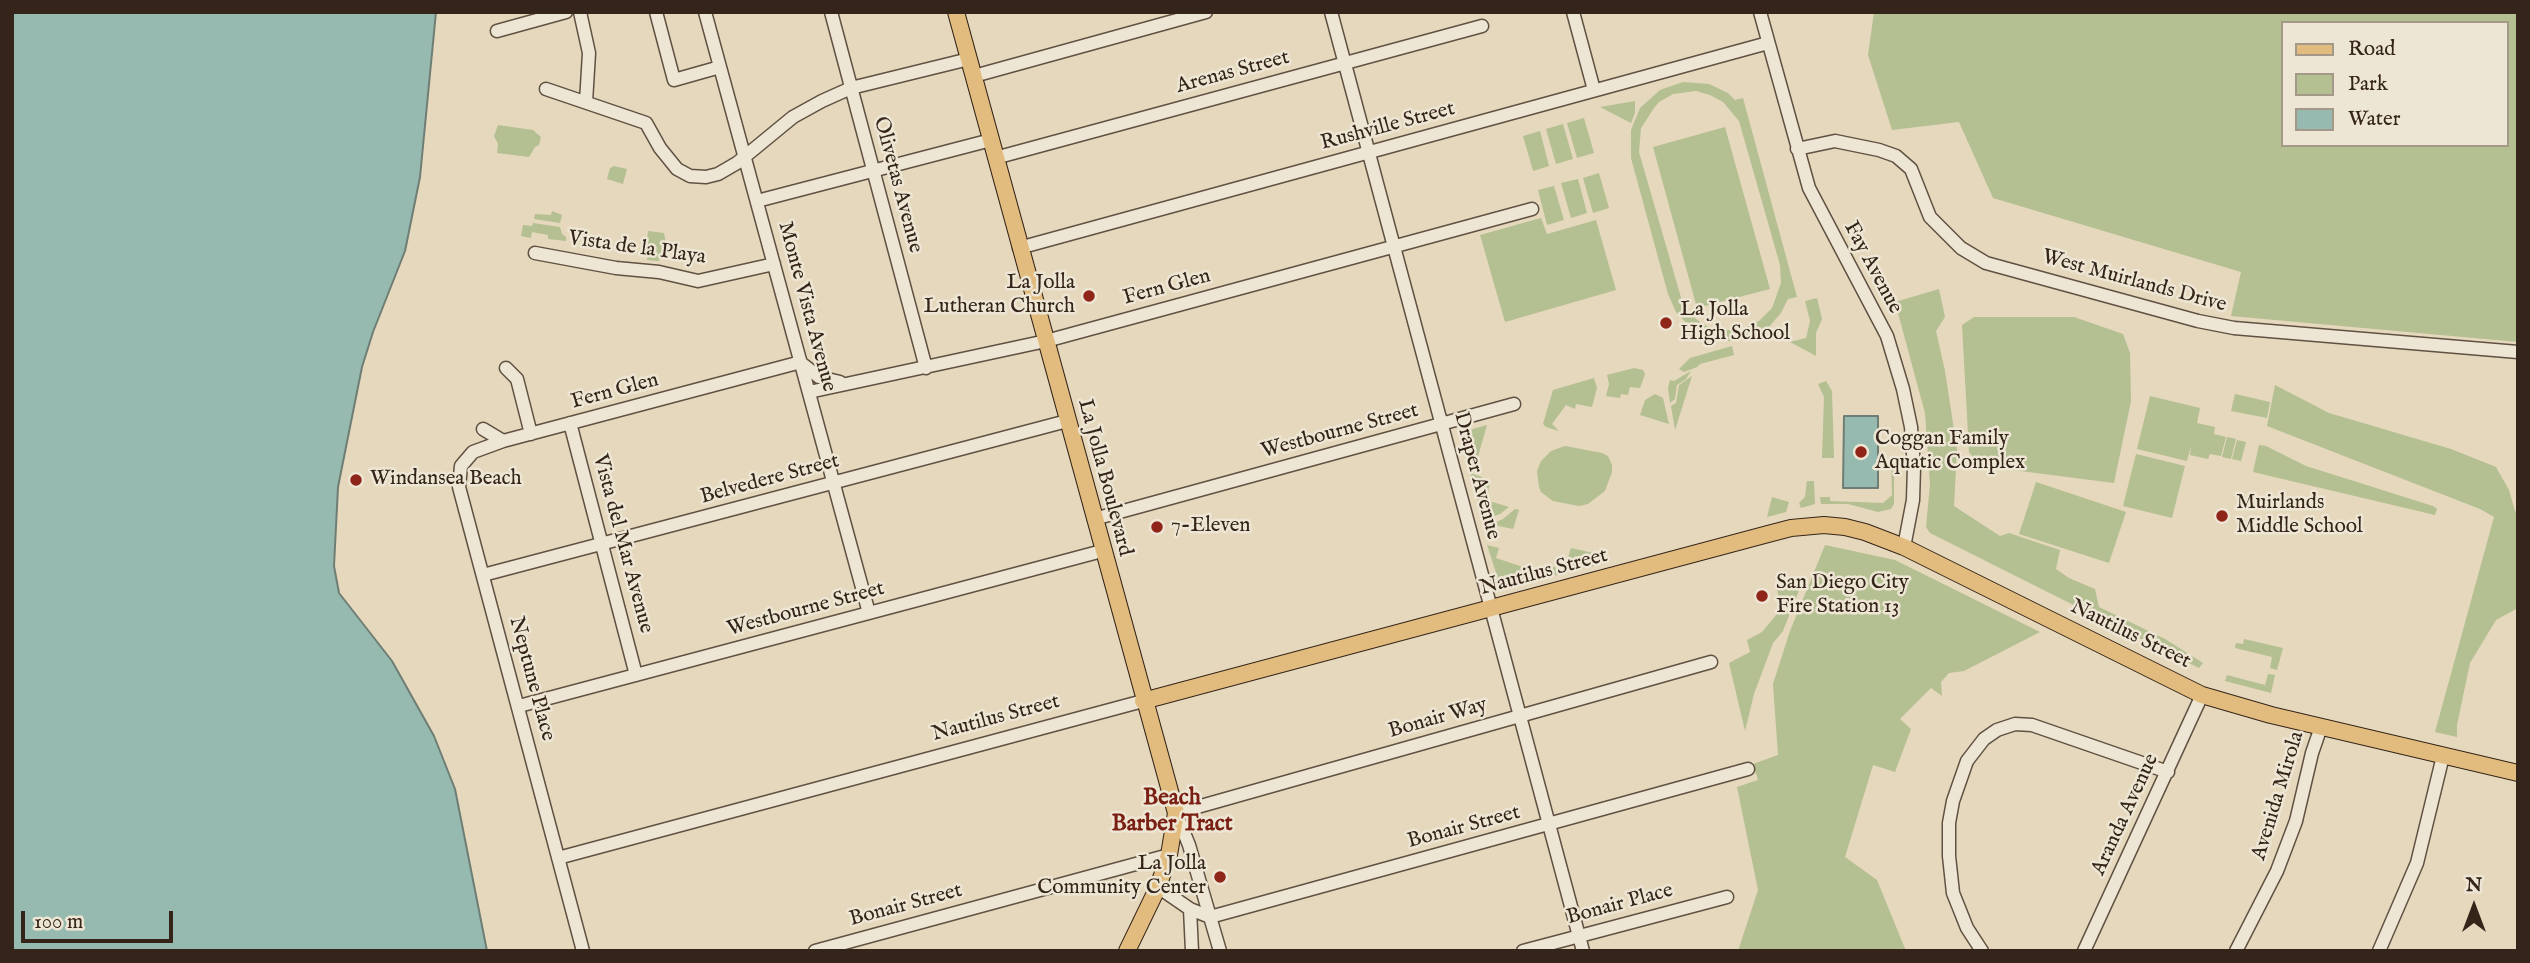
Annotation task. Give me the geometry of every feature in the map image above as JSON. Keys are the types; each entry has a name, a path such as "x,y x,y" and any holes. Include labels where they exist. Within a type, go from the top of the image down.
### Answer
{"main road":[{"name":"La Jolla Boulevard","path":"956,12 1143,701 1176,813 1170,855 1158,887 1127,951"},
{"name":"Nautilus Street","path":"1143,701 1791,528 1824,525 1845,527 1904,547 2202,695 2321,727 2518,773"}],"street":[{"path":"497,32 566,12"},
{"path":"580,12 589,54 586,102"},
{"path":"656,12 674,80 720,67"},
{"name":"Monte Vista Avenue","path":"705,12 869,613"},
{"name":"Olivetas Avenue","path":"831,12 926,368"},
{"path":"974,76 1206,12"},
{"name":"Draper Avenue","path":"1331,12 1583,951"},
{"path":"1573,12 1594,90"},
{"name":"Fay Avenue","path":"1760,12 1809,188 1886,336 1903,389 1912,428 1914,467 1913,500 1904,547"},
{"name":"Arenas Street","path":"995,158 1482,26"},
{"name":"Rushville Street","path":"1019,248 1768,43"},
{"path":"546,89 646,123 660,148 682,173 712,177 745,158 793,117 851,88 969,59"},
{"path":"757,201 990,140"},
{"name":"West Muirlands Drive","path":"1797,149 1835,141 1896,156 1911,169 1930,217 1961,247 1986,263 2197,321 2234,328 2518,352"},
{"name":"Fern Glen","path":"809,392 1046,341 1532,209"},
{"name":"Vista de la Playa","path":"535,253 616,268 669,273 698,281 774,264"},
{"path":"801,362 826,380 855,382"},
{"name":"Fern Glen","path":"503,441 801,362"},
{"path":"506,368 517,379 531,433"},
{"name":"Westbourne Street","path":"1094,519 1514,404"},
{"name":"Belvedere Street","path":"483,575 1067,421"},
{"name":"Vista del Mar Avenue","path":"570,423 636,675"},
{"path":"482,429 503,441"},
{"name":"Neptune Place","path":"503,441 473,452 466,458 459,475 459,487 583,951"},
{"name":"Westbourne Street","path":"519,706 1102,551"},
{"name":"Bonair Way","path":"1176,813 1711,662"},
{"name":"Aranda Avenue","path":"2084,951 2202,695"},
{"name":"Nautilus Street","path":"558,858 1143,701"},
{"path":"1982,951 1967,928 1953,893 1949,823 1953,801 1967,761 1984,739 1997,730 2015,724 2044,728 2168,772"},
{"name":"Avenida Mirola","path":"2236,951 2277,870 2296,821 2321,727"},
{"path":"2379,951 2417,863 2443,756"},
{"name":"Bonair Street","path":"1210,917 1748,769"},
{"path":"1176,813 1189,845 1220,951"},
{"name":"Bonair Street","path":"815,951 1170,855"},
{"path":"1158,887 1190,909 1210,917"},
{"name":"Bonair Place","path":"1523,951 1727,897"},
{"path":"1190,909 1192,951"}],"green space":[{"path":"1874,12 2518,12 2518,342 2231,316 2241,272 1993,198 1959,122 1892,130 1868,55"},
{"path":"1683,82 1709,84 1728,93 1735,100 1743,98 1797,297 1788,299 1781,313 1768,328 1745,339 1729,341 1705,336 1691,328 1676,312 1668,294 1631,158 1631,130 1640,108 1660,90","holes":["1696,91 1723,102 1739,121 1780,265 1781,283 1772,308 1759,321 1741,330 1722,330 1704,325 1691,315 1682,301 1639,152 1641,128 1659,102 1673,94"]},
{"path":"1635,101 1635,113 1631,123 1600,107"},
{"path":"1584,118 1594,153 1577,158 1567,123"},
{"path":"1563,124 1573,159 1556,164 1546,129"},
{"path":"498,125 533,130 541,137 539,145 529,157 497,153 498,144 494,136"},
{"path":"1725,127 1770,289 1697,308 1653,147"},
{"path":"1540,131 1549,166 1533,171 1523,136"},
{"path":"614,166 627,169 623,184 607,179 610,168"},
{"path":"1599,173 1609,208 1593,213 1583,178"},
{"path":"1578,179 1587,213 1571,218 1561,183"},
{"path":"1554,186 1564,220 1547,225 1538,190"},
{"path":"552,211 562,215 560,223 534,219 535,214 551,215"},
{"path":"1541,218 1547,234 1596,220 1616,290 1505,322 1480,235"},
{"path":"533,223 560,227 566,241 548,239 548,235 532,232 531,238 521,236 523,225 532,226"},
{"path":"648,231 664,233 668,254 664,253 663,259 660,258 659,261 647,260"},
{"path":"1939,289 1945,317 1936,331 1957,449 1954,506 2000,536 2009,533 2060,550 2056,569 2095,589 2099,607 2165,639 2203,663 2199,668 1930,533 1926,527 1930,485 1925,413 1895,302"},
{"path":"1817,298 1822,319 1816,333 1816,356 1790,342 1806,338 1810,321 1805,301"},
{"path":"1974,317 2074,317 2123,334 2130,353 2131,401 2114,483 1981,466 1969,452 1962,325"},
{"path":"1732,346 1734,355 1700,364 1684,372 1679,369 1690,358"},
{"path":"1634,368 1643,370 1645,374 1640,388 1630,387 1628,395 1621,394 1620,398 1606,396 1609,384 1607,375"},
{"path":"1691,371 1686,379 1677,385 1675,399 1670,403 1670,380 1674,381"},
{"path":"1692,376 1675,430 1671,406 1676,403 1679,385"},
{"path":"1594,378 1597,388 1592,407 1576,404 1575,409 1566,405 1552,424 1559,431 1543,424 1553,390"},
{"path":"1826,381 1832,391 1834,458 1822,458 1824,397 1818,384"},
{"path":"2275,385 2329,413 2451,449 2496,467 2509,490 2515,511 2518,512 2518,608 2496,620 2470,663 2457,737 2435,732 2494,517 2480,509 2267,426"},
{"path":"1655,394 1663,398 1669,424 1640,415 1645,400"},
{"path":"2235,394 2270,402 2267,418 2231,411"},
{"path":"2150,396 2200,408 2197,423 2215,427 2214,434 2226,437 2221,456 2210,454 2208,459 2190,455 2191,446 2187,461 2137,449"},
{"path":"1487,425 1473,474 1490,484 1486,500 1509,507 1486,519 1482,516 1459,433"},
{"path":"2227,437 2236,439 2231,459 2222,457"},
{"path":"2237,440 2246,442 2241,461 2232,459"},
{"path":"2259,445 2306,466 2433,506 2437,509 2435,515 2253,472"},
{"path":"1565,446 1602,453 1608,456 1612,465 1605,491 1588,504 1579,506 1553,501 1541,492 1539,487 1537,471 1541,461 1551,451"},
{"path":"2136,454 2185,466 2172,518 2123,506"},
{"path":"1894,456 1894,504 1891,509 1878,512 1848,504 1821,504 1820,497 1830,497 1830,501 1883,503 1892,495 1891,457"},
{"path":"1807,481 1814,481 1815,504 1801,508 1799,503 1805,497"},
{"path":"2036,482 2126,512 2109,563 2019,534"},
{"path":"1772,497 1789,502 1786,512 1767,517"},
{"path":"1515,509 1519,510 1513,529 1494,525 1488,541 1484,528 1503,519"},
{"path":"1487,545 1499,548 1496,558 1547,575 1550,566 1564,570 1571,548 1598,554 1594,566 1501,588"},
{"path":"1825,545 1895,560 2040,632 1964,671 1949,673 1941,682 1942,696 1931,688 1900,719 1911,729 1895,772 1873,765 1845,857 1877,880 1906,951 1738,951 1758,890 1737,787 1758,780 1753,764 1778,755 1773,684 1790,631"},
{"path":"1798,578 1798,593 1783,631 1773,643 1754,694 1745,731 1729,663 1750,652 1747,640 1762,632 1781,609 1776,584"},
{"path":"2244,639 2283,648 2277,670 2270,668 2272,657 2235,648 2236,643 2243,644"},
{"path":"2268,674 2275,675 2271,693 2225,681 2227,675 2265,685"}],"water":[{"path":"12,12 436,12 420,177 405,251 362,367 338,487 334,566 339,593 392,661 434,736 455,789 487,951 12,951"},
{"name":"Coggan Family Aquatic Complex","path":"1844,416 1878,416 1878,488 1843,488"}],"place":[{"name":"La Jolla Lutheran Church","path":"1089,296"},
{"name":"La Jolla High School","path":"1666,323"},
{"name":"Coggan Family Aquatic Complex","path":"1861,452"},
{"name":"Windansea Beach","path":"356,480"},
{"name":"Muirlands Middle School","path":"2222,516"},
{"name":"7-Eleven","path":"1157,527"},
{"name":"San Diego City Fire Station 13","path":"1762,596"},
{"name":"La Jolla Community Center","path":"1220,877"}],"district":[{"name":"Beach Barber Tract","path":"1172,812"}]}
